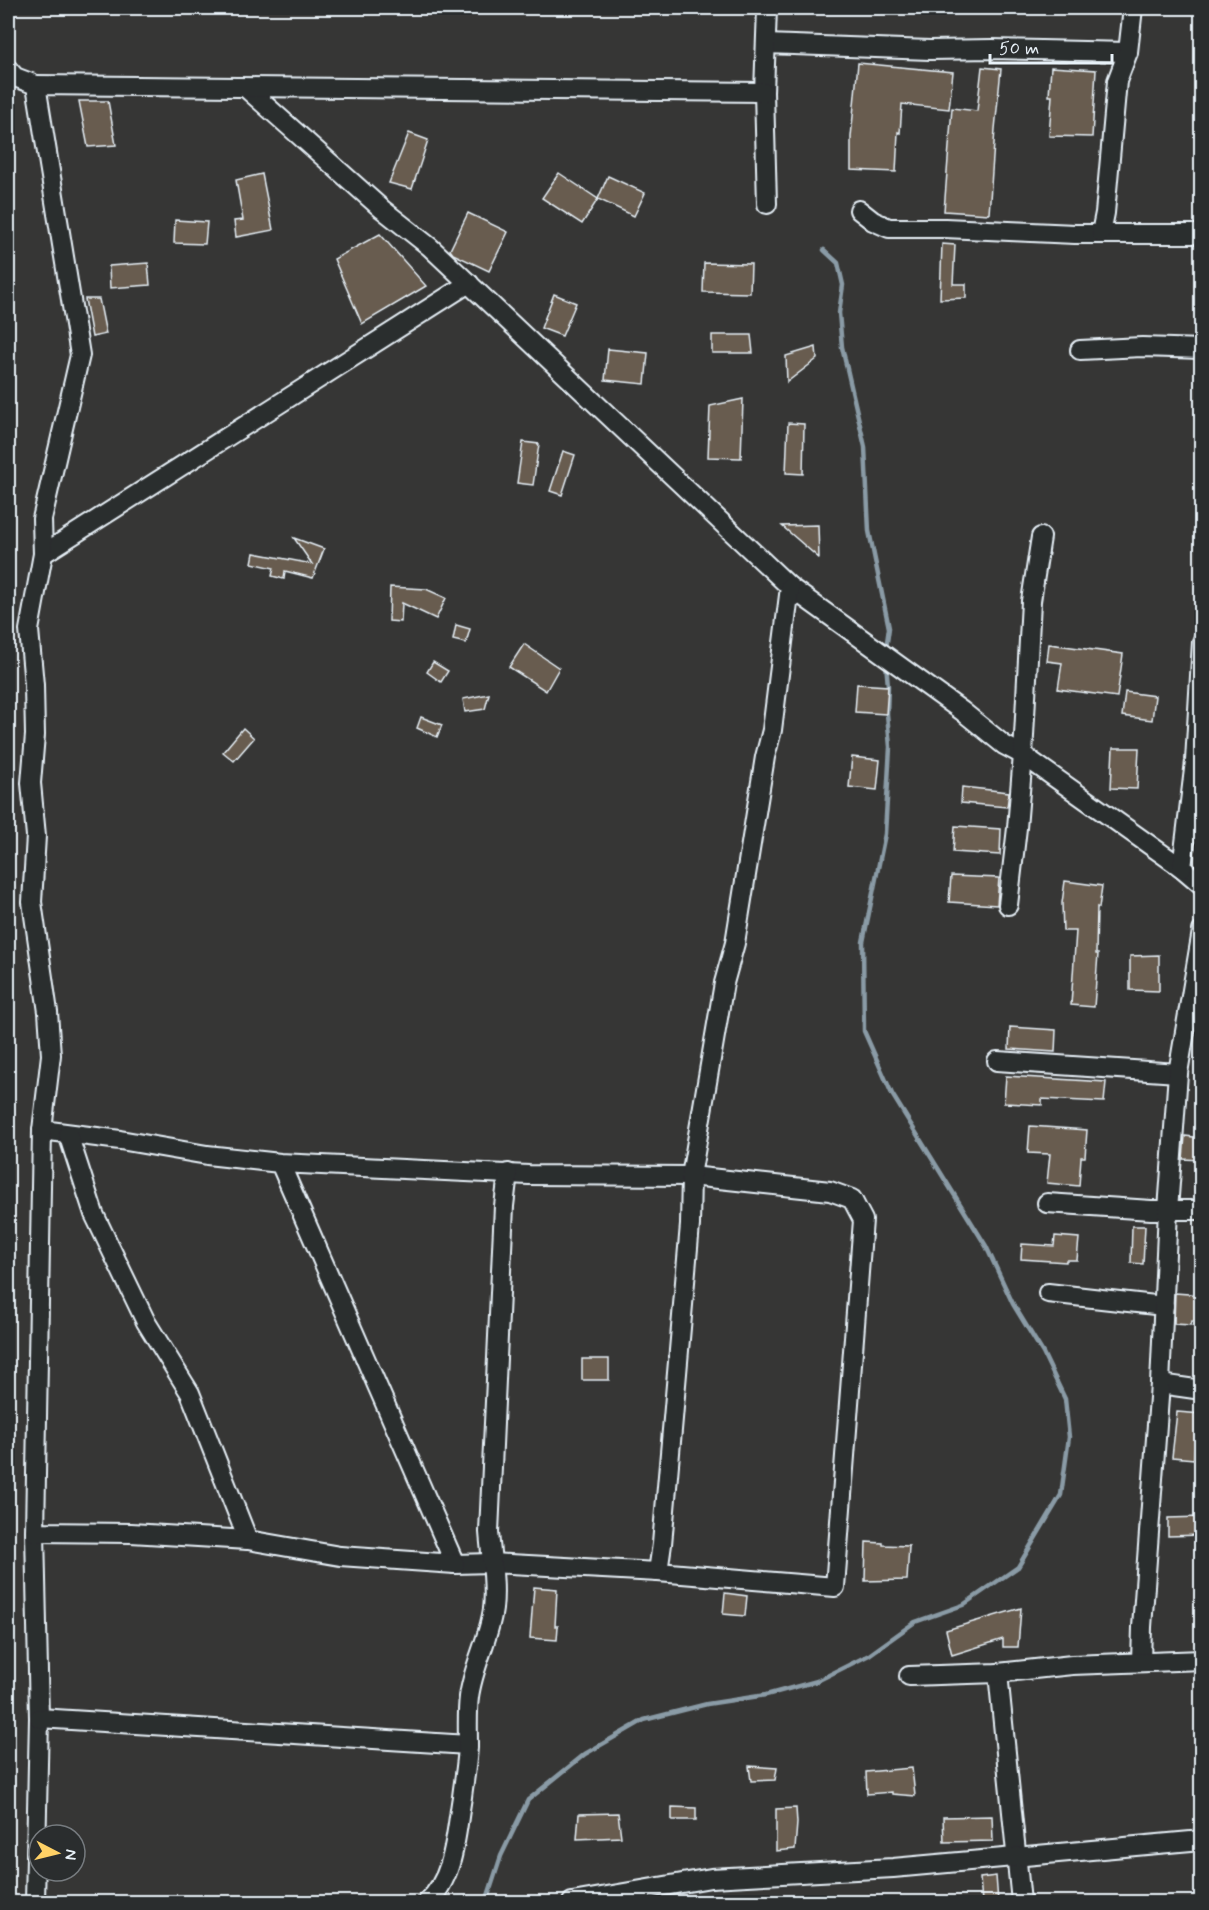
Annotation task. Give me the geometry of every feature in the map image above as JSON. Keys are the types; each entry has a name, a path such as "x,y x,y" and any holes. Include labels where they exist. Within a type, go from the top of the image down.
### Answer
{"street":[{"path":"767,8 764,92 767,204"},
{"path":"1101,233 1105,213 1117,81 1128,52 1133,8"},
{"path":"766,44 930,50 1128,52"},
{"path":"8,69 15,77 36,85 764,92"},
{"path":"35,1902 39,1718 35,1532 42,1130 51,1055 48,1012 32,902 36,836 31,783 34,685 29,630 43,554 42,519 80,355 36,85"},
{"path":"246,88 382,209 430,247 790,587 962,711 1004,745 1023,755 1182,868 1202,885"},
{"path":"859,210 873,221 889,228 1075,234 1202,234"},
{"path":"43,554 469,283"},
{"path":"1080,350 1142,347 1202,349"},
{"path":"1008,905 1023,755 1031,601 1041,537"},
{"path":"658,1572 687,1264 691,1176 724,983 735,943 771,730 790,587"},
{"path":"1182,868 1195,761 1202,642"},
{"path":"1141,1662 1178,1073 1202,931"},
{"path":"997,1061 1178,1073"},
{"path":"35,1532 131,1533 248,1540 340,1556 455,1564 491,1563 658,1572 835,1587 863,1220 852,1199 830,1191 691,1176 508,1173 280,1163 207,1155 42,1130"},
{"path":"68,1134 94,1214 146,1322 190,1393 248,1540"},
{"path":"280,1163 455,1564"},
{"path":"427,1902 435,1895 446,1874 459,1826 466,1773 470,1696 493,1609 495,1579 491,1563 489,1532 490,1500 508,1173"},
{"path":"1047,1203 1202,1210"},
{"path":"1048,1293 1164,1306"},
{"path":"1160,1384 1202,1390"},
{"path":"909,1676 998,1673 1072,1665 1202,1660"},
{"path":"998,1673 1021,1902"},
{"path":"39,1718 468,1745"},
{"path":"572,1902 711,1878 1016,1858 1202,1840"}],"building":[{"path":"858,63 953,72 949,109 902,104 896,172 851,170 851,137"},
{"path":"982,67 1001,69 989,214 944,211 952,108 977,111"},
{"path":"1051,67 1096,70 1092,137 1049,136 1052,96 1049,96"},
{"path":"79,101 108,101 116,145 88,147"},
{"path":"409,133 428,140 412,189 389,183"},
{"path":"559,173 598,199 582,224 542,198"},
{"path":"262,174 273,230 236,237 234,221 243,220 236,180"},
{"path":"608,176 645,193 634,216 598,199"},
{"path":"468,213 508,232 489,271 453,254 450,250"},
{"path":"175,220 207,222 205,244 174,243"},
{"path":"380,234 426,286 362,324 334,259"},
{"path":"942,244 955,245 953,284 966,284 966,298 940,299"},
{"path":"148,263 150,285 110,288 109,266"},
{"path":"704,263 751,264 750,293 703,292"},
{"path":"554,294 576,303 562,336 541,328"},
{"path":"85,299 99,299 106,334 92,337"},
{"path":"712,335 751,335 753,353 712,353"},
{"path":"816,347 817,359 787,382 786,356"},
{"path":"608,349 648,353 645,384 605,380"},
{"path":"743,399 741,458 708,457 710,406"},
{"path":"788,423 804,424 803,474 786,473"},
{"path":"523,442 539,444 533,485 517,483"},
{"path":"563,451 575,455 562,495 550,491"},
{"path":"818,525 819,558 782,526"},
{"path":"294,538 324,549 313,578 285,571 284,579 272,576 274,568 252,563 254,553 312,564"},
{"path":"390,587 426,589 446,598 436,619 402,603 401,622 389,621"},
{"path":"456,625 470,629 466,643 453,640"},
{"path":"524,644 559,668 546,691 509,667"},
{"path":"1049,644 1123,654 1117,697 1058,689 1062,663 1047,661"},
{"path":"433,662 448,671 441,682 427,672"},
{"path":"857,684 888,686 886,714 855,712"},
{"path":"1125,692 1155,696 1152,720 1122,716"},
{"path":"489,694 485,709 465,712 463,699"},
{"path":"421,717 442,725 437,737 417,728"},
{"path":"243,728 254,738 234,761 223,752"},
{"path":"1113,748 1139,748 1137,789 1111,788"},
{"path":"852,757 880,760 877,790 849,787"},
{"path":"962,787 1009,792 1007,807 961,803"},
{"path":"955,826 1001,829 1000,855 953,852"},
{"path":"951,876 999,878 997,905 949,902"},
{"path":"1065,881 1102,886 1099,908 1097,907 1096,954 1098,954 1094,1007 1071,1005 1076,931 1063,931 1062,903"},
{"path":"1159,955 1159,991 1130,990 1130,956"},
{"path":"1010,1027 1056,1030 1055,1052 1009,1049"},
{"path":"1006,1076 1106,1082 1104,1102 1042,1099 1042,1105 1004,1103"},
{"path":"1030,1126 1087,1130 1085,1157 1081,1157 1079,1186 1047,1183 1050,1154 1028,1153"},
{"path":"1185,1136 1202,1138 1202,1160 1183,1159"},
{"path":"1132,1226 1145,1226 1143,1264 1131,1263"},
{"path":"1055,1236 1079,1238 1077,1260 1066,1260 1066,1262 1021,1259 1022,1244 1054,1246"},
{"path":"1175,1293 1202,1295 1202,1322 1192,1321 1191,1325 1174,1324"},
{"path":"582,1359 609,1359 609,1380 582,1380"},
{"path":"1177,1412 1202,1414 1202,1444 1195,1443 1194,1459 1172,1457"},
{"path":"1202,1517 1202,1535 1168,1536 1168,1518"},
{"path":"866,1542 909,1546 907,1580 865,1581"},
{"path":"534,1587 557,1589 555,1626 558,1626 557,1640 530,1638"},
{"path":"725,1593 747,1596 745,1616 723,1614"},
{"path":"1021,1608 1018,1647 1003,1647 1003,1639 952,1655 946,1630"},
{"path":"749,1766 777,1768 775,1780 751,1781"},
{"path":"912,1768 915,1796 892,1794 892,1792 867,1794 866,1772"},
{"path":"672,1807 696,1808 696,1820 672,1820"},
{"path":"796,1808 795,1849 776,1851 776,1809"},
{"path":"618,1813 621,1837 577,1839 579,1814"},
{"path":"992,1816 993,1841 944,1842 943,1817"},
{"path":"996,1876 998,1902 982,1902 980,1878"}],"waterway":[{"path":"824,250 838,263 843,285 839,313 842,347 865,447 869,531 889,628 886,649"},
{"path":"486,1902 501,1856 528,1800 585,1754 644,1720 707,1704 766,1695 817,1681 869,1655 915,1622 963,1605 1018,1567 1061,1495 1069,1437 1065,1399 1043,1353 1013,1304 986,1246 892,1094 864,1031 863,942 885,834 890,747 886,663"}]}
